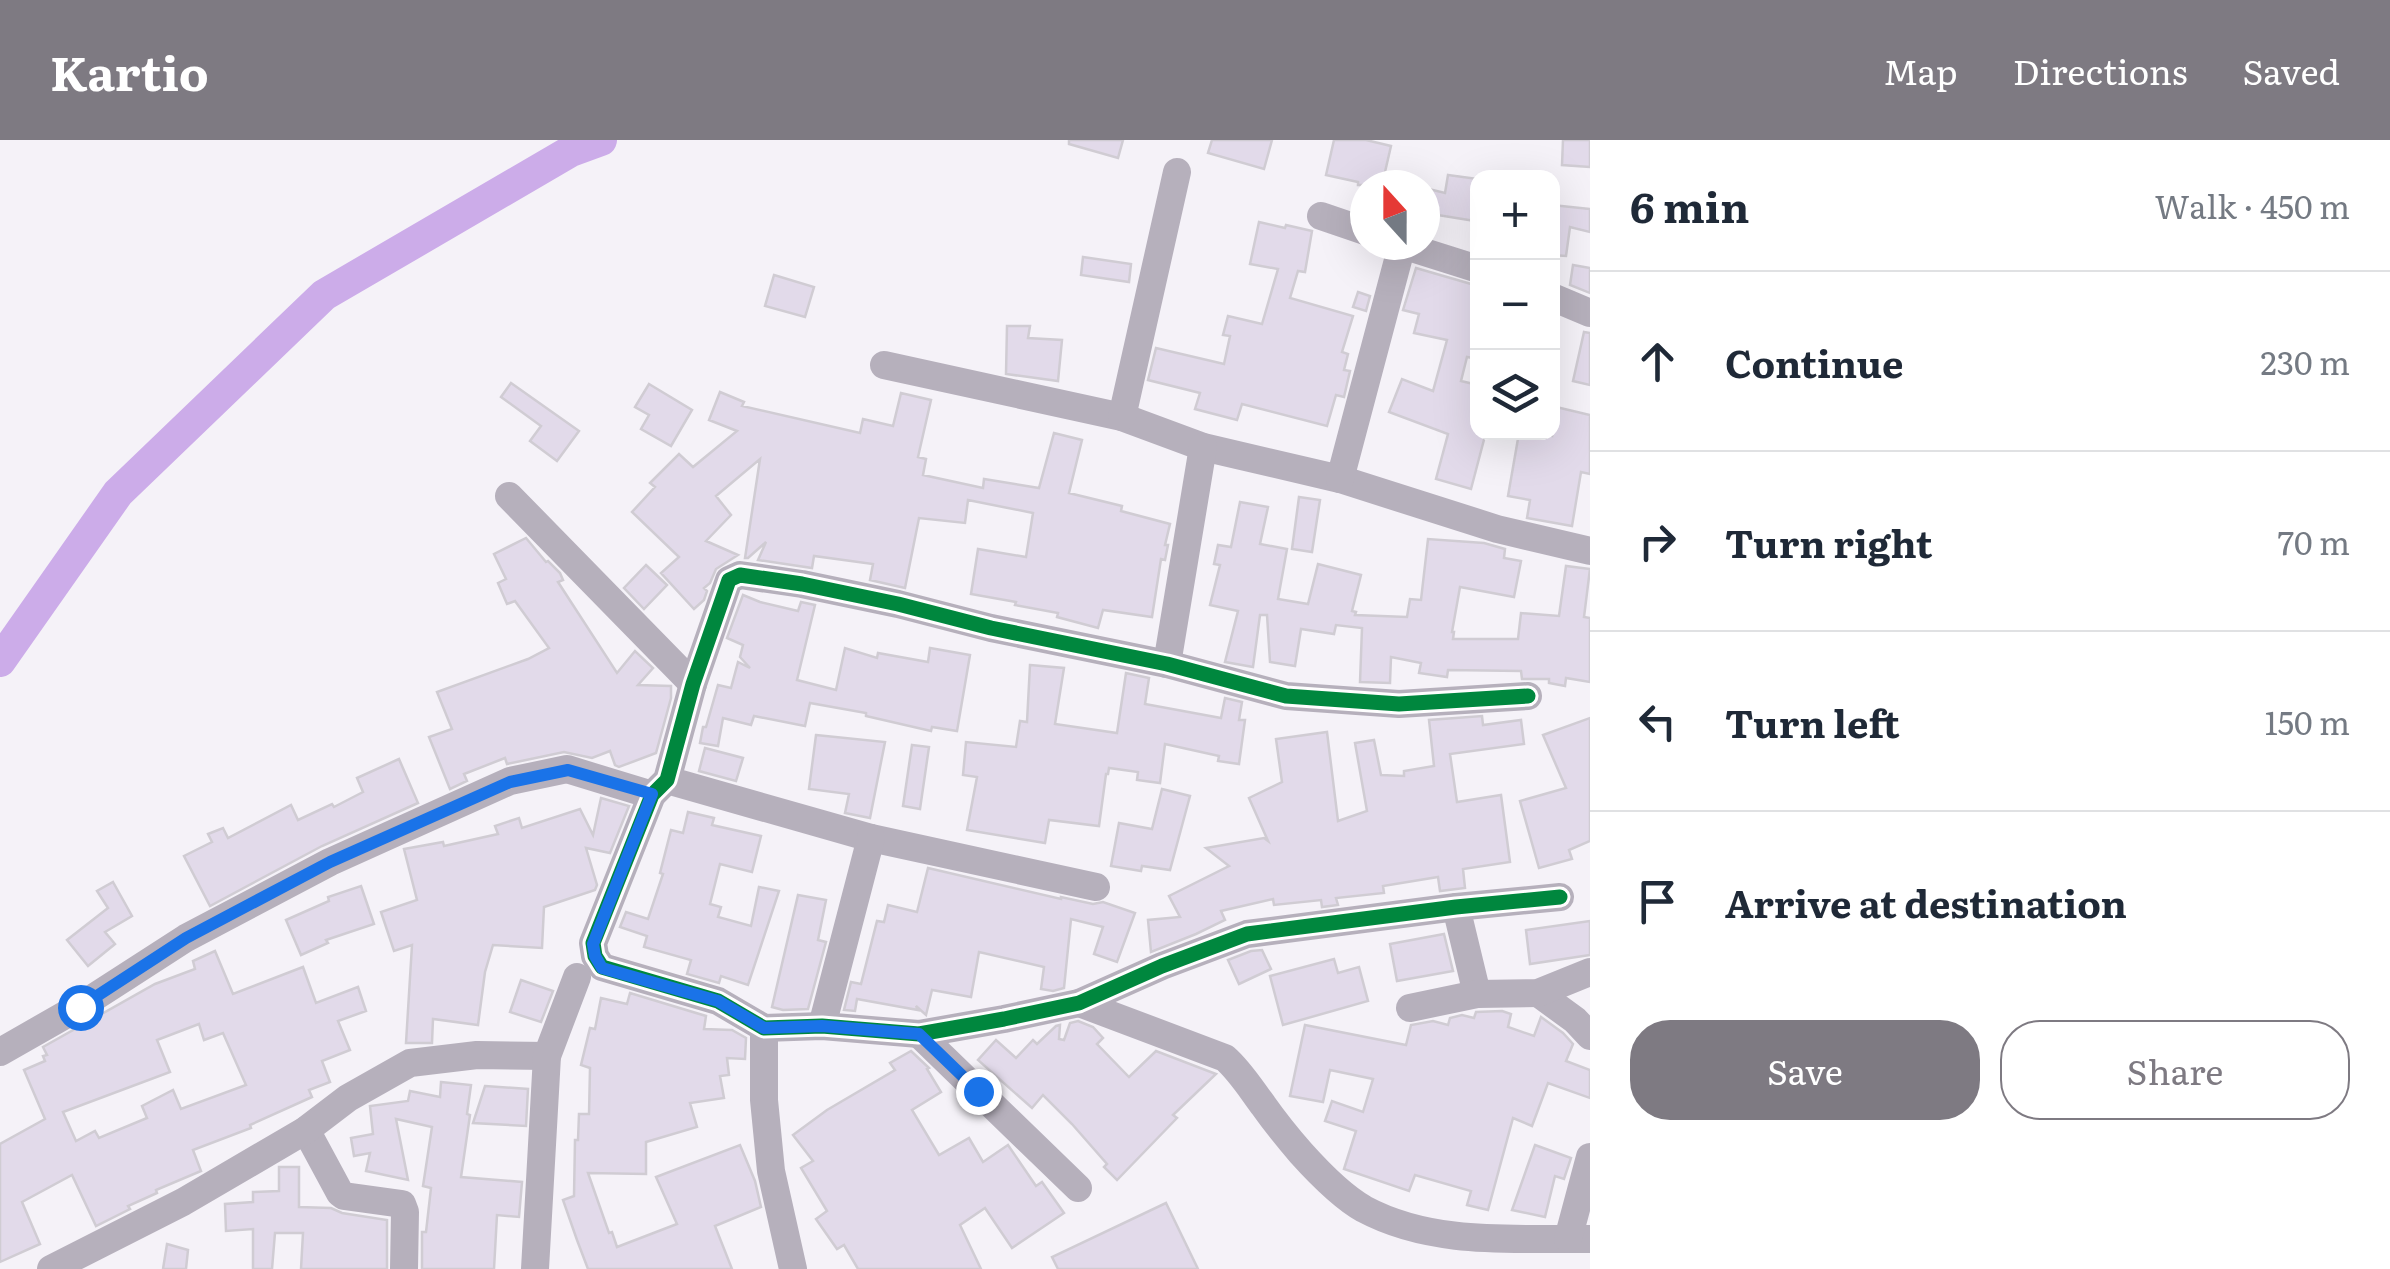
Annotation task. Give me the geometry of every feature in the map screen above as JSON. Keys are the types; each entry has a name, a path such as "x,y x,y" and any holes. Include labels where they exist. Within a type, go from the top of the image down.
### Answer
{"street":[{"path":"1122,416 1177,172"},
{"path":"1321,216 1350,225"},
{"path":"1440,257 1470,267"},
{"path":"1340,479 1397,260"},
{"path":"1560,300 1590,313"},
{"path":"884,365 1122,416 1203,447 1340,479 1497,529 1590,551"},
{"path":"1168,664 1203,447"},
{"path":"509,496 693,684"},
{"path":"1528,696 1399,704 1286,696 1168,664 991,628 879,600 740,575 730,580 659,787 593,944 602,968 718,1001 764,1028 822,1026 919,1034 1079,1003 1246,934 1456,906 1560,897"},
{"path":"0,1052 80,1007 186,938 330,862 510,782 568,770 659,787 1096,887"},
{"path":"822,1026 871,838"},
{"path":"1456,906 1478,994"},
{"path":"1410,1008 1478,994 1538,994 1590,972"},
{"path":"536,1269 547,1056 577,977"},
{"path":"1538,994 1575,1020 1590,1036"},
{"path":"1079,1003 1224,1058 1326,1180 1362,1208 1402,1224 1453,1237 1579,1239 1590,1157"},
{"path":"764,1028 764,1100 771,1171 793,1269"},
{"path":"919,1034 1078,1188"},
{"path":"50,1269 182,1202 306,1130 348,1098 410,1063 477,1055 547,1056"},
{"path":"306,1130 340,1193 402,1204 404,1269"}],"building":[{"path":"1069,140 1123,140 1118,158 1069,144"},
{"path":"1212,140 1272,140 1264,169 1208,153"},
{"path":"1334,140 1366,140 1391,146 1385,170 1350,170 1350,180 1326,175"},
{"path":"1563,140 1590,140 1590,167 1562,165"},
{"path":"1448,175 1470,178 1470,220 1440,215 1440,192 1445,193"},
{"path":"1560,206 1590,209 1590,232 1570,227 1566,256 1560,256"},
{"path":"1259,222 1312,231 1305,272 1298,271 1290,298 1353,316 1342,352 1348,354 1344,370 1350,371 1344,397 1336,395 1327,426 1242,404 1237,420 1195,409 1200,393 1148,380 1156,348 1224,364 1230,336 1223,335 1228,316 1262,324 1278,269 1250,264"},
{"path":"1083,257 1131,264 1129,282 1081,275"},
{"path":"1573,265 1590,268 1590,293 1570,285"},
{"path":"1416,268 1470,284 1470,358 1461,381 1470,383 1470,440 1484,440 1471,489 1436,479 1448,434 1389,412 1402,379 1433,391 1447,340 1414,333 1419,314 1403,310"},
{"path":"774,275 814,287 805,317 765,306"},
{"path":"1358,292 1370,296 1366,311 1353,307"},
{"path":"1007,326 1030,326 1028,338 1062,340 1058,381 1006,374"},
{"path":"1584,332 1590,333 1590,385 1573,381"},
{"path":"511,383 579,431 557,461 530,441 541,426 501,397"},
{"path":"649,384 692,410 671,446 641,429 649,415 635,407"},
{"path":"720,392 744,402 742,406 860,433 863,419 893,426 901,393 931,400 918,457 926,459 923,475 983,488 984,479 1039,488 1054,433 1082,440 1069,493 1122,506 1121,511 1170,524 1152,617 1103,610 1098,628 1057,617 1058,613 971,594 978,549 1026,557 1033,513 968,500 965,523 919,518 905,588 870,580 873,564 814,556 812,568 758,560 766,542 745,558 760,459 716,496 731,515 706,541 738,555 716,569 704,588 704,600 694,609 661,573 679,557 632,512 655,487 650,483 679,454 693,467 737,431 709,420"},
{"path":"1560,408 1590,415 1590,474 1581,472 1572,526 1527,518 1530,500 1508,496 1518,440 1560,440"},
{"path":"1299,497 1320,500 1312,552 1292,549"},
{"path":"1240,502 1268,507 1260,544 1287,549 1278,599 1308,604 1318,564 1361,575 1352,611 1355,615 1407,617 1410,599 1421,600 1428,539 1484,543 1505,549 1504,558 1521,561 1514,597 1460,587 1453,639 1518,639 1521,613 1559,616 1566,566 1590,569 1584,617 1590,618 1590,682 1566,678 1565,686 1549,683 1549,679 1522,679 1521,671 1448,670 1447,677 1419,673 1421,663 1391,657 1390,683 1360,682 1362,628 1336,625 1334,634 1301,629 1295,666 1270,662 1267,615 1260,615 1253,667 1225,662 1238,611 1210,605 1220,565 1214,564 1218,545 1231,547"},
{"path":"526,538 560,573 563,580 558,582 617,673 635,651 653,668 638,685 671,686 656,753 619,767 610,751 592,758 564,752 507,764 505,758 464,774 467,781 450,789 429,737 452,729 437,692 549,648 515,601 507,604 498,583 506,579 494,554"},
{"path":"646,565 667,585 644,609 624,588"},
{"path":"743,595 798,611 801,602 815,605 797,680 836,690 845,648 877,658 878,653 928,662 930,648 970,655 957,731 932,727 931,731 810,703 805,726 754,716 751,725 723,718 718,746 700,743 718,685 731,688 738,662 750,668 740,657 743,645 727,638"},
{"path":"1030,665 1064,668 1055,724 1117,733 1126,673 1149,678 1145,704 1221,718 1225,698 1242,702 1239,720 1245,720 1239,764 1165,744 1160,783 1137,780 1138,772 1109,768 1099,826 1049,820 1045,843 967,830 977,777 963,775 966,742 1016,747 1020,721 1027,722"},
{"path":"1482,716 1483,725 1521,720 1524,744 1450,754 1457,802 1501,795 1510,862 1463,869 1465,888 1440,891 1438,877 1383,886 1384,893 1336,898 1338,905 1322,907 1321,900 1274,905 1273,899 1221,911 1225,920 1151,952 1148,920 1180,917 1169,896 1229,866 1206,848 1264,838 1268,841 1249,798 1282,782 1276,739 1327,732 1338,821 1367,811 1355,743 1374,740 1381,775 1404,776 1404,771 1434,766 1429,720"},
{"path":"1590,718 1590,841 1569,850 1572,859 1539,868 1520,801 1566,788 1543,735"},
{"path":"816,735 885,742 870,818 845,813 849,794 809,789"},
{"path":"912,745 929,747 920,809 903,806"},
{"path":"705,748 743,758 736,781 699,771"},
{"path":"399,759 418,803 322,846 210,906 184,856 212,842 208,834 223,828 228,838 291,805 298,820 332,804 334,807 363,792 357,778"},
{"path":"1162,789 1190,796 1170,870 1111,866 1119,823 1152,829"},
{"path":"601,798 629,806 610,853 586,848 597,885 595,890 544,907 542,948 493,945 478,1025 433,1019 432,1043 406,1043 412,945 394,951 381,912 417,900 404,849 443,842 444,846 498,834 495,826 519,818 522,828 580,809 593,835"},
{"path":"688,812 714,818 712,825 761,836 752,872 720,864 710,904 721,907 718,917 751,926 759,887 779,891 748,985 721,976 719,983 687,974 691,960 644,947 647,936 620,927 626,912 648,919 663,874 660,873 671,830 683,833"},
{"path":"928,868 1061,899 1103,902 1135,913 1117,962 1094,954 1103,927 1071,919 1064,988 1041,989 1044,967 979,952 971,997 932,990 926,1015 916,1006 918,1010 857,999 855,1011 844,1010 851,982 861,984 877,921 884,922 888,905 917,912"},
{"path":"113,882 132,916 105,932 115,944 88,966 67,940 108,908 97,891"},
{"path":"361,886 374,924 326,940 328,943 301,955 286,920 329,901 328,897"},
{"path":"798,895 826,900 818,940 826,942 808,1009 783,1010 772,1007"},
{"path":"1590,921 1590,955 1530,964 1526,930"},
{"path":"1444,934 1453,971 1397,981 1390,944"},
{"path":"1262,950 1271,969 1239,984 1228,960"},
{"path":"215,951 233,994 303,967 316,1003 358,987 366,1011 338,1021 350,1050 322,1061 330,1082 309,1090 312,1097 250,1125 251,1128 193,1150 201,1171 156,1190 157,1193 96,1226 72,1175 22,1202 40,1244 0,1262 0,1144 45,1119 24,1070 45,1061 43,1047 155,984 195,969 193,961","holes":["199,1024 204,1040 223,1033 246,1085 181,1109 173,1090 142,1106 147,1118 99,1138 95,1131 76,1141 63,1112 170,1072 157,1040"]},
{"path":"1334,959 1338,973 1359,967 1368,1001 1283,1025 1270,976"},
{"path":"521,980 553,991 541,1022 510,1012"},
{"path":"630,993 706,1016 704,1029 732,1030 746,1038 745,1059 727,1058 729,1075 720,1076 724,1098 690,1103 697,1127 646,1142 646,1174 588,1173 609,1233 612,1232 617,1247 677,1224 656,1177 740,1145 761,1207 715,1226 732,1269 588,1269 577,1240 563,1200 574,1196 579,1114 589,1114 590,1068 581,1065 590,1028 595,1029 601,998 627,1004"},
{"path":"1476,1012 1511,1014 1508,1027 1534,1036 1541,1017 1563,1033 1573,1044 1566,1061 1590,1070 1590,1098 1548,1083 1532,1126 1513,1118 1488,1210 1467,1205 1471,1191 1415,1175 1409,1191 1344,1169 1356,1131 1325,1121 1332,1101 1363,1112 1373,1079 1330,1070 1323,1102 1290,1096 1305,1025 1406,1045 1411,1025 1433,1021 1448,1025 1450,1018 1474,1018"},
{"path":"1078,1021 1093,1027 1103,1038 1097,1044 1129,1077 1156,1051 1216,1074 1173,1115 1177,1118 1117,1180 1043,1095 1032,1108 978,1060 996,1040 1016,1058 1033,1040 1037,1044 1060,1025 1059,1039 1064,1040 1070,1023"},
{"path":"911,1051 929,1068 941,1092 912,1110 939,1155 969,1138 983,1162 1008,1145 1036,1186 1042,1182 1064,1213 1012,1248 985,1208 960,1225 981,1269 858,1269 844,1245 837,1249 816,1219 827,1211 801,1168 813,1161 793,1135 895,1070 890,1063"},
{"path":"441,1082 471,1085 461,1177 522,1182 519,1217 497,1215 494,1269 422,1269 422,1232 426,1232 431,1188 423,1186 432,1127 396,1119 408,1180 366,1171 370,1153 354,1156 351,1138 373,1134 370,1106 408,1101 410,1091 440,1097"},
{"path":"485,1086 528,1089 526,1126 473,1123"},
{"path":"1535,1145 1571,1158 1564,1179 1555,1176 1545,1217 1512,1210"},
{"path":"279,1167 299,1167 299,1207 331,1208 387,1220 387,1269 301,1269 303,1233 275,1233 272,1269 253,1269 253,1229 226,1231 225,1204 253,1202 253,1192 279,1191"},
{"path":"1166,1203 1198,1269 1058,1269 1052,1257"},
{"path":"167,1244 188,1250 186,1269 163,1269"}],"waterway":[{"path":"0,661 118,493 324,295 571,151 601,140"}],"cycle path":[{"path":"1528,696 1399,704 1286,696 1167,664 991,628 898,604 740,575 729,580 693,684 667,780 652,795 593,943 595,956 602,967 718,1001 764,1028 822,1026 919,1034 1079,1003 1247,934 1560,897"}],"route":[{"path":"80,1007 186,938 330,862 510,782 568,770 652,794 593,944 602,968 718,1001 764,1028 822,1026 919,1034 978,1091"}]}
